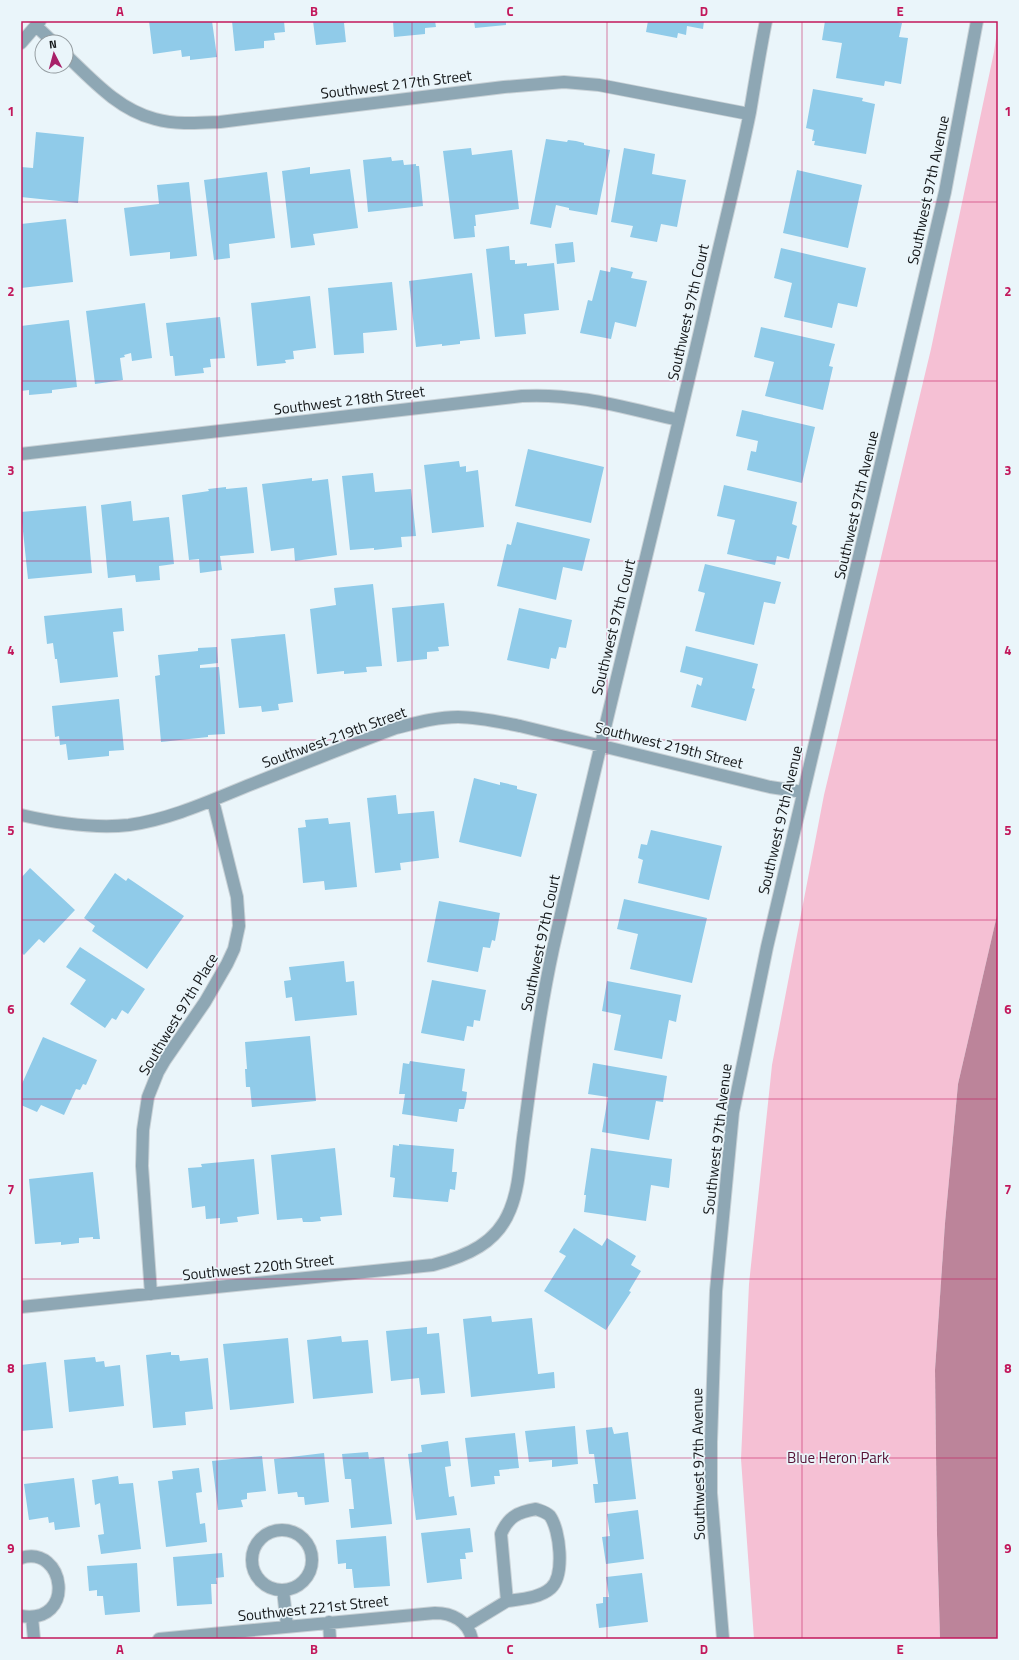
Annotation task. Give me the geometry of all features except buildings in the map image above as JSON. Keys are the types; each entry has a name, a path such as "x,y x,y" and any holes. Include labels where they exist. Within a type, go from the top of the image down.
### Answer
{"street":[{"name":"Southwest 97th Court","path":"492,1238 503,1224 514,1199 531,1074 548,974 600,745 679,420 749,114 766,21"},
{"name":"Southwest 97th Avenue","path":"723,1639 711,1493 711,1442 716,1291 728,1151 733,1112 766,948 942,207 978,21"},
{"path":"21,43 38,24 46,34"},
{"name":"Southwest 217th Street","path":"74,62 100,88 130,109 156,120 183,123 220,122 504,86 564,82 599,85 749,114"},
{"name":"Southwest 218th Street","path":"21,454 522,396 552,395 582,398 679,420"},
{"name":"Southwest 219th Street","path":"21,815 63,824 95,826 127,825 168,817 213,801 324,755 396,728 445,718 467,718 494,721 765,785 803,792"},
{"name":"Southwest 97th Place","path":"151,1294 142,1166 143,1130 148,1097 158,1072 165,1060 205,1002 227,964 234,949 239,926 237,897 213,801"},
{"name":"Southwest 220th Street","path":"21,1307 434,1265 463,1256 477,1249 492,1238"},
{"path":"472,1639 466,1626 507,1601 541,1594 552,1587 558,1578 560,1568 556,1534 552,1520 543,1511 536,1509 520,1513 506,1524 501,1534 507,1601"},
{"path":"279,1530 288,1530 298,1534 305,1540 310,1548 312,1557 312,1567 308,1576 293,1588 284,1590 273,1589 256,1577 252,1568 251,1557 254,1547 260,1538 268,1532 279,1530"},
{"path":"21,1558 34,1557 44,1560 57,1574 60,1584 59,1593 49,1610 41,1615 26,1617 34,1639"},
{"path":"284,1590 287,1626"},
{"name":"Southwest 221st Street","path":"159,1639 435,1613 444,1613 454,1616 466,1626"},
{"path":"329,1622 330,1639"}],"green space":[{"name":"Blue Heron Park","path":"998,25 998,911 958,1084 945,1223 935,1370 940,1639 754,1639 741,1459 749,1284 772,1065 824,795 931,349 994,52"}],"shaded area":[{"path":"998,911 998,1639 940,1639 935,1370 945,1223 958,1084"}]}
